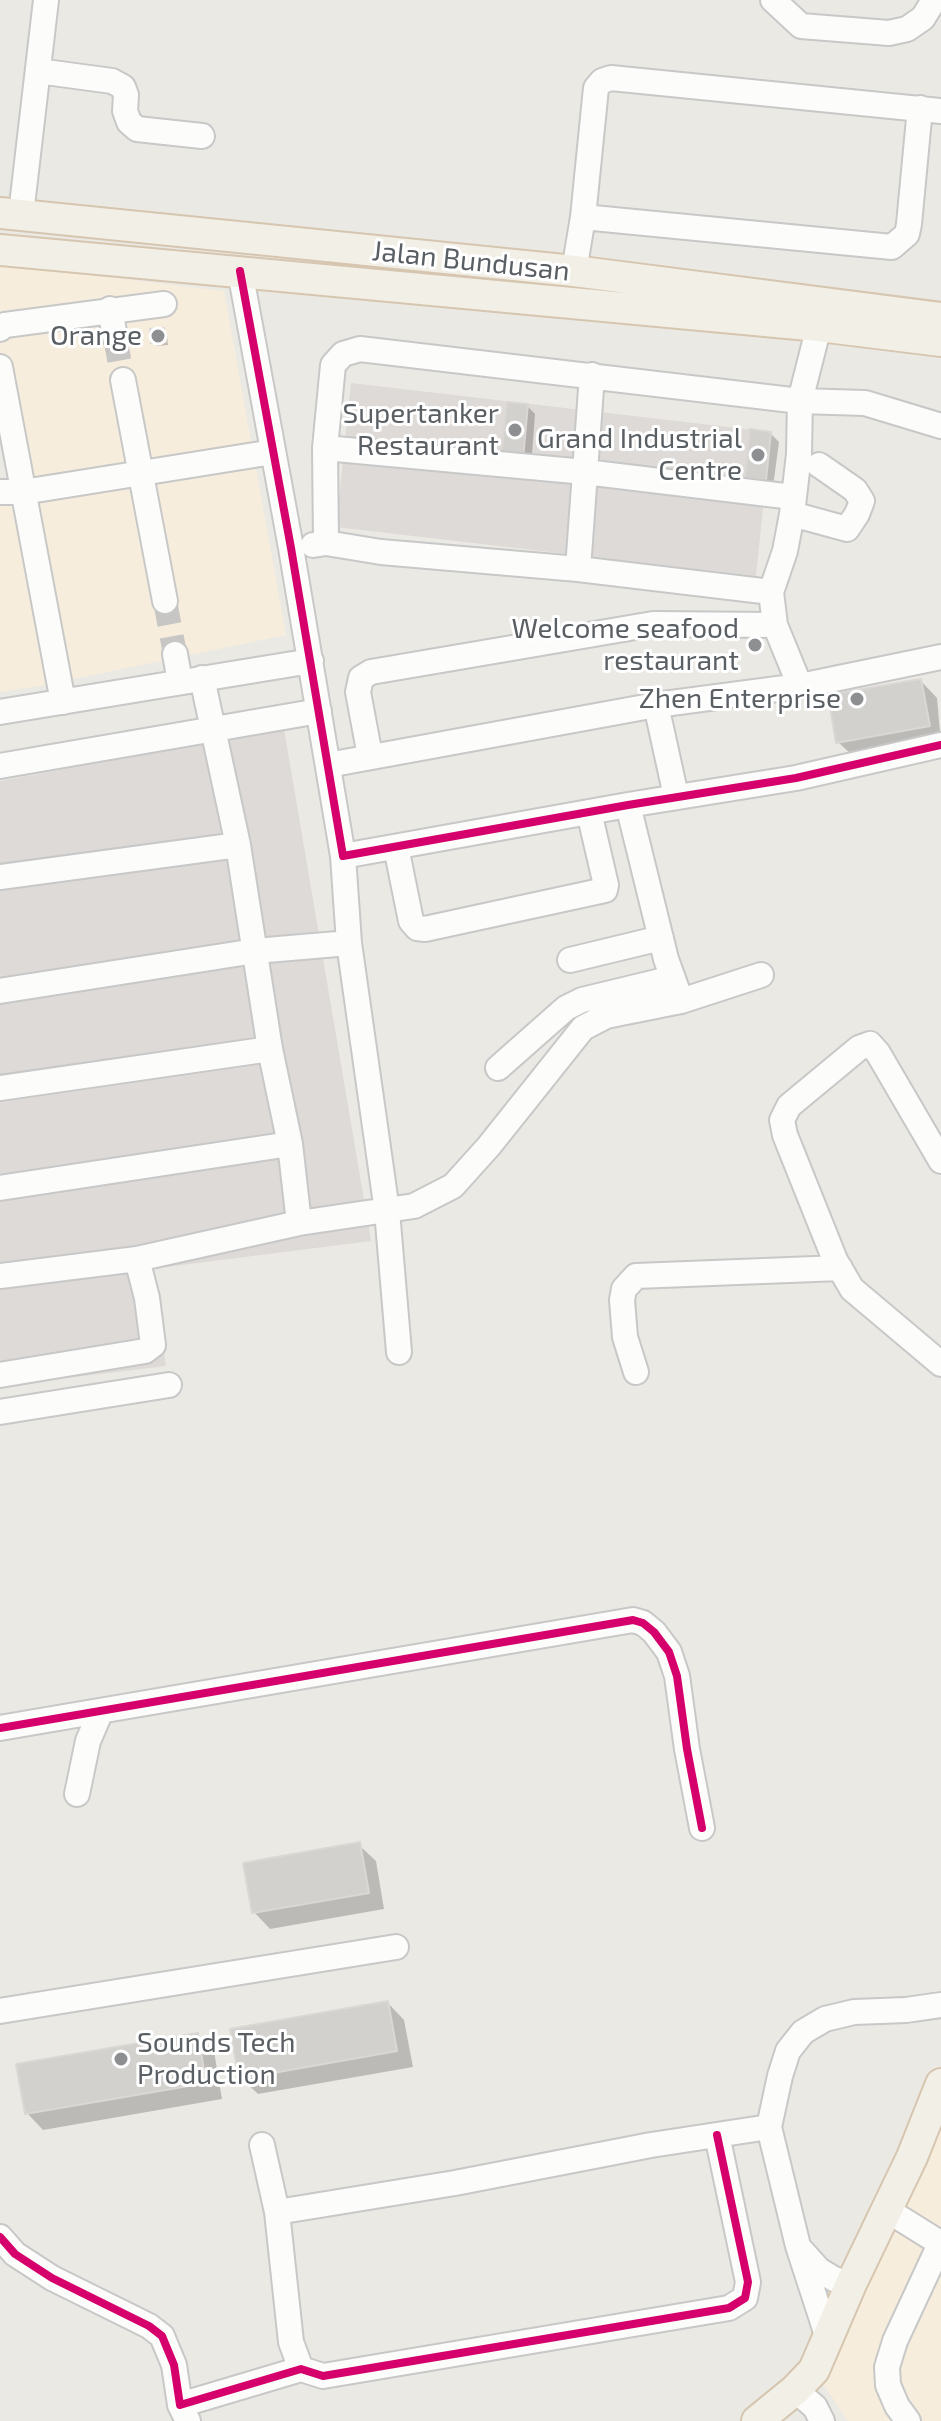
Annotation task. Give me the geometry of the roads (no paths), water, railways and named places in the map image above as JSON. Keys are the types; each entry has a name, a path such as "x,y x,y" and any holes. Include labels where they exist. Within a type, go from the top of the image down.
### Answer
{"main road":[{"name":"Jalan Bundusan","path":"11,214 574,271 941,318"},
{"name":"Jalan Bundusan","path":"0,250 819,326 941,341"},
{"path":"757,2421 814,2370 941,2084"}],"street":[{"path":"11,214 38,71 46,0"},
{"path":"773,0 801,26 889,33 907,29 923,18 934,0"},
{"path":"38,71 112,81 123,87 125,111 129,122 137,129 202,136"},
{"path":"574,271 583,217 596,88 602,81 611,78 931,110 907,234 892,247 583,217"},
{"path":"240,271 343,856 349,943 387,1211 399,1352"},
{"path":"0,329 5,325 164,304"},
{"path":"110,309 115,337"},
{"path":"800,686 775,625 771,592 785,551 799,454 800,401 819,326"},
{"path":"326,543 325,448 333,365 343,354 360,349 800,401 865,403 941,426"},
{"path":"0,367 11,492 63,702"},
{"path":"578,569 592,375"},
{"path":"123,380 165,601"},
{"path":"325,448 585,472 792,505 847,529 862,501 855,490 819,465"},
{"path":"11,492 273,452"},
{"path":"291,548 326,543 381,552 578,569 771,592"},
{"path":"370,756 358,692 361,678 371,672 653,624 775,625"},
{"path":"175,654 191,680 212,729 238,845 270,1049 290,1144 299,1223"},
{"path":"328,765 656,705 800,686 941,657"},
{"path":"0,712 311,661"},
{"path":"656,705 676,796"},
{"path":"0,766 319,711"},
{"path":"343,856 676,796 796,778 941,745"},
{"path":"628,805 677,989"},
{"path":"396,847 411,921 417,928 425,929 605,890 589,812"},
{"path":"0,877 238,845"},
{"path":"570,960 661,938"},
{"path":"0,991 255,951 349,943"},
{"path":"498,1068 566,1008 582,1000 761,975"},
{"path":"0,1276 137,1259 299,1223 414,1206 453,1186 583,1028 677,989"},
{"path":"941,1161 870,1044 859,1048 789,1106 782,1120 785,1135 840,1268 852,1289 941,1364"},
{"path":"0,1088 270,1049"},
{"path":"0,1188 290,1144"},
{"path":"0,1375 145,1351 153,1345 147,1298 137,1259"},
{"path":"636,1372 625,1337 622,1300 624,1289 636,1276 840,1268"},
{"path":"34,1369 42,1405"},
{"path":"0,1412 169,1385"},
{"path":"0,1728 633,1620 654,1632 669,1652 677,1676 702,1828"},
{"path":"77,1794 88,1741 101,1711"},
{"path":"0,2011 396,1947"},
{"path":"828,2338 798,2246 769,2127 788,2051 803,2032 825,2019 854,2012 941,2005"},
{"path":"906,2010 941,2022"},
{"path":"277,2212 769,2127"},
{"path":"0,2237 15,2254 52,2278 149,2326 162,2336 174,2365 184,2413 301,2369 323,2376 729,2308 745,2298 748,2282 717,2135"},
{"path":"262,2145 277,2212 291,2342 301,2369"},
{"path":"887,2210 941,2242 895,2341 887,2367 888,2385 908,2421"},
{"path":"798,2246 819,2270 851,2284"},
{"path":"795,2390 815,2407 822,2421"}],"tunnel":[{"path":"115,337 123,380"},
{"path":"165,601 175,654"}],"place":[{"name":"Orange","path":"158,336"},
{"name":"Supertanker Restaurant","path":"515,430"},
{"name":"Grand Industrial Centre","path":"758,455"},
{"name":"Welcome seafood restaurant","path":"755,645"},
{"name":"Zhen Enterprise","path":"857,699"},
{"name":"Sounds Tech Production","path":"121,2059"}]}
